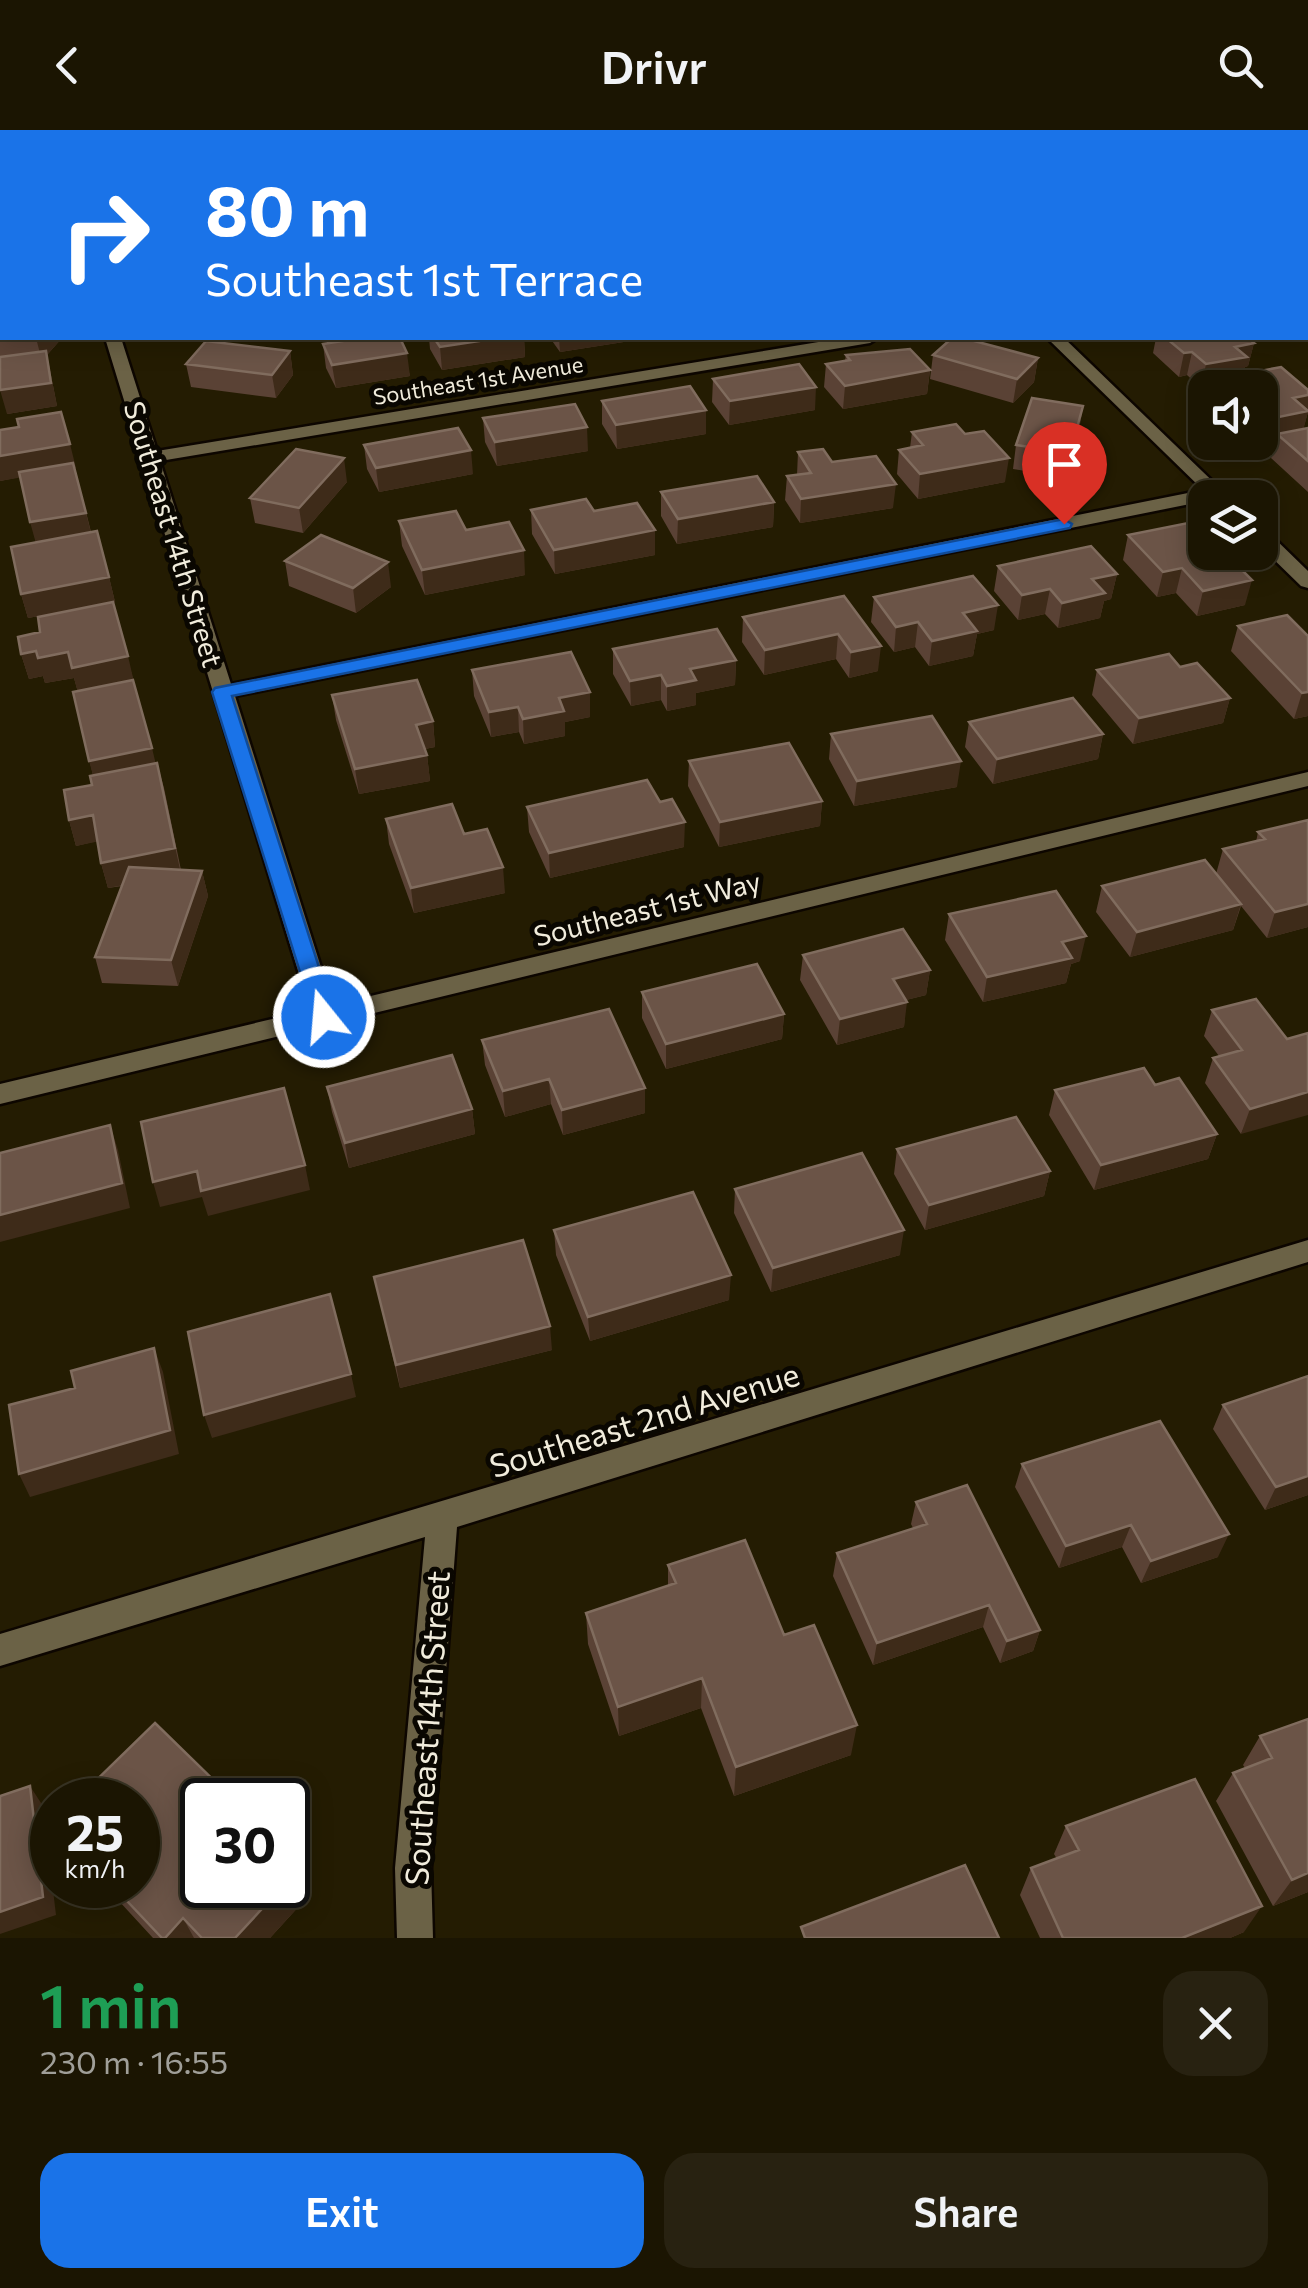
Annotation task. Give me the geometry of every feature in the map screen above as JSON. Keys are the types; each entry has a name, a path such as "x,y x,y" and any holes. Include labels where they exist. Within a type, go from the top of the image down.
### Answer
{"street":[{"name":"Southeast 14th Street","path":"115,340 324,1017"},
{"name":"Southeast 1st Avenue","path":"152,457 858,340"},
{"path":"1057,340 1202,480"},
{"path":"221,692 1188,502"},
{"path":"1278,553 1308,582"},
{"name":"Southeast 1st Way","path":"0,1094 1308,779"},
{"name":"Southeast 2nd Avenue","path":"0,1650 442,1518 1308,1250"},
{"name":"Southeast 14th Street","path":"415,1938 412,1868 442,1518"}],"building":[{"path":"401,340 407,353 332,365 323,344"},
{"path":"435,340 486,340 440,347"},
{"path":"950,340 970,340 1038,358 1017,379 933,355"},
{"path":"1168,340 1254,343 1235,347 1247,357 1206,364 1192,352 1184,353"},
{"path":"206,341 290,351 272,375 186,364"},
{"path":"910,349 930,370 845,386 826,364 850,360 846,355"},
{"path":"46,351 51,383 0,390 0,357"},
{"path":"799,364 816,387 730,401 713,379"},
{"path":"1281,367 1308,390 1308,395 1293,398 1308,411 1278,417 1278,370 1265,370"},
{"path":"690,386 706,410 616,425 602,401"},
{"path":"1032,398 1083,406 1070,453 1016,445"},
{"path":"575,404 587,427 495,442 483,418"},
{"path":"61,412 70,444 0,456 0,430 19,427 17,419"},
{"path":"956,424 965,434 984,431 1009,458 920,474 899,450 923,445 912,432"},
{"path":"458,428 471,450 376,468 364,445"},
{"path":"1308,428 1308,461 1278,435"},
{"path":"296,449 344,458 299,508 250,498"},
{"path":"823,449 832,462 876,456 896,484 801,499 787,476 811,473 798,452"},
{"path":"73,463 86,513 30,522 19,472"},
{"path":"757,476 774,502 678,519 661,492"},
{"path":"586,499 594,511 637,503 655,530 554,550 531,510"},
{"path":"456,511 466,530 509,522 524,550 422,570 399,521"},
{"path":"1188,523 1188,570 1242,570 1252,580 1203,591 1182,568 1163,572 1128,535"},
{"path":"97,531 109,577 21,594 11,547"},
{"path":"321,535 388,562 353,588 285,561"},
{"path":"1091,546 1117,574 1092,579 1105,593 1062,603 1050,589 1022,595 998,566"},
{"path":"973,576 998,605 963,613 977,631 932,641 918,622 896,627 874,597"},
{"path":"844,596 881,646 851,652 838,634 765,650 743,617"},
{"path":"113,602 128,656 72,668 68,652 38,658 36,651 21,654 18,637 40,632 38,617"},
{"path":"1287,615 1308,636 1308,692 1302,693 1238,626"},
{"path":"717,629 736,660 690,669 696,680 667,686 661,675 630,681 613,649"},
{"path":"571,652 590,692 559,698 564,711 523,719 518,707 489,712 472,670"},
{"path":"1169,654 1180,667 1197,663 1230,698 1139,718 1097,670"},
{"path":"133,680 152,748 89,761 73,692"},
{"path":"417,680 433,721 416,725 427,755 355,769 332,695"},
{"path":"1073,698 1103,734 997,759 969,722"},
{"path":"932,716 961,761 857,781 831,734"},
{"path":"789,743 822,801 720,822 689,761"},
{"path":"157,763 175,848 101,863 93,815 69,820 64,790 92,785 90,776"},
{"path":"647,780 660,802 672,799 685,822 549,853 527,807"},
{"path":"452,804 464,834 487,829 503,867 411,888 386,819"},
{"path":"1308,820 1308,904 1275,912 1223,849 1265,839 1258,832"},
{"path":"1205,860 1241,904 1137,932 1102,886"},
{"path":"129,867 202,871 171,960 95,957"},
{"path":"1056,891 1086,936 1062,942 1072,958 987,977 949,914"},
{"path":"903,929 930,970 893,979 907,1002 840,1019 803,955"},
{"path":"757,964 784,1014 666,1044 642,992"},
{"path":"1256,999 1287,1039 1308,1033 1308,1092 1250,1109 1213,1058 1242,1050 1212,1010"},
{"path":"609,1009 645,1088 562,1110 549,1079 503,1091 482,1040"},
{"path":"452,1055 472,1109 345,1143 327,1087"},
{"path":"1144,1068 1155,1085 1179,1078 1217,1134 1101,1165 1055,1090"},
{"path":"284,1088 305,1165 201,1191 197,1171 153,1182 141,1122"},
{"path":"1016,1117 1050,1171 929,1205 897,1149"},
{"path":"110,1125 122,1183 0,1215 0,1153"},
{"path":"862,1153 904,1230 773,1268 735,1189"},
{"path":"693,1192 731,1275 588,1317 554,1230"},
{"path":"523,1240 550,1326 396,1365 374,1277"},
{"path":"330,1294 351,1374 204,1415 188,1332"},
{"path":"154,1348 170,1430 19,1474 9,1405 75,1388 71,1371"},
{"path":"1308,1376 1308,1476 1276,1487 1223,1405"},
{"path":"1160,1421 1229,1534 1151,1561 1131,1525 1066,1546 1022,1464"},
{"path":"967,1485 1040,1630 1007,1641 989,1605 877,1643 837,1553 927,1524 916,1502"},
{"path":"745,1540 784,1635 814,1625 857,1725 736,1767 702,1678 618,1707 586,1613 676,1583 668,1565"},
{"path":"1308,1719 1308,1873 1292,1880 1233,1773 1272,1758 1260,1736"},
{"path":"155,1723 211,1778 180,1778 180,1908 263,1908 235,1938 202,1938 183,1918 162,1938 134,1908 160,1908 160,1778 99,1778"},
{"path":"1195,1779 1262,1906 1182,1938 1063,1938 1031,1868 1079,1850 1066,1826"},
{"path":"30,1786 30,1902 0,1912 0,1796"},
{"path":"965,1865 999,1938 805,1938 801,1927"}],"route":[{"path":"324,1017 221,692 1064,524"}]}
